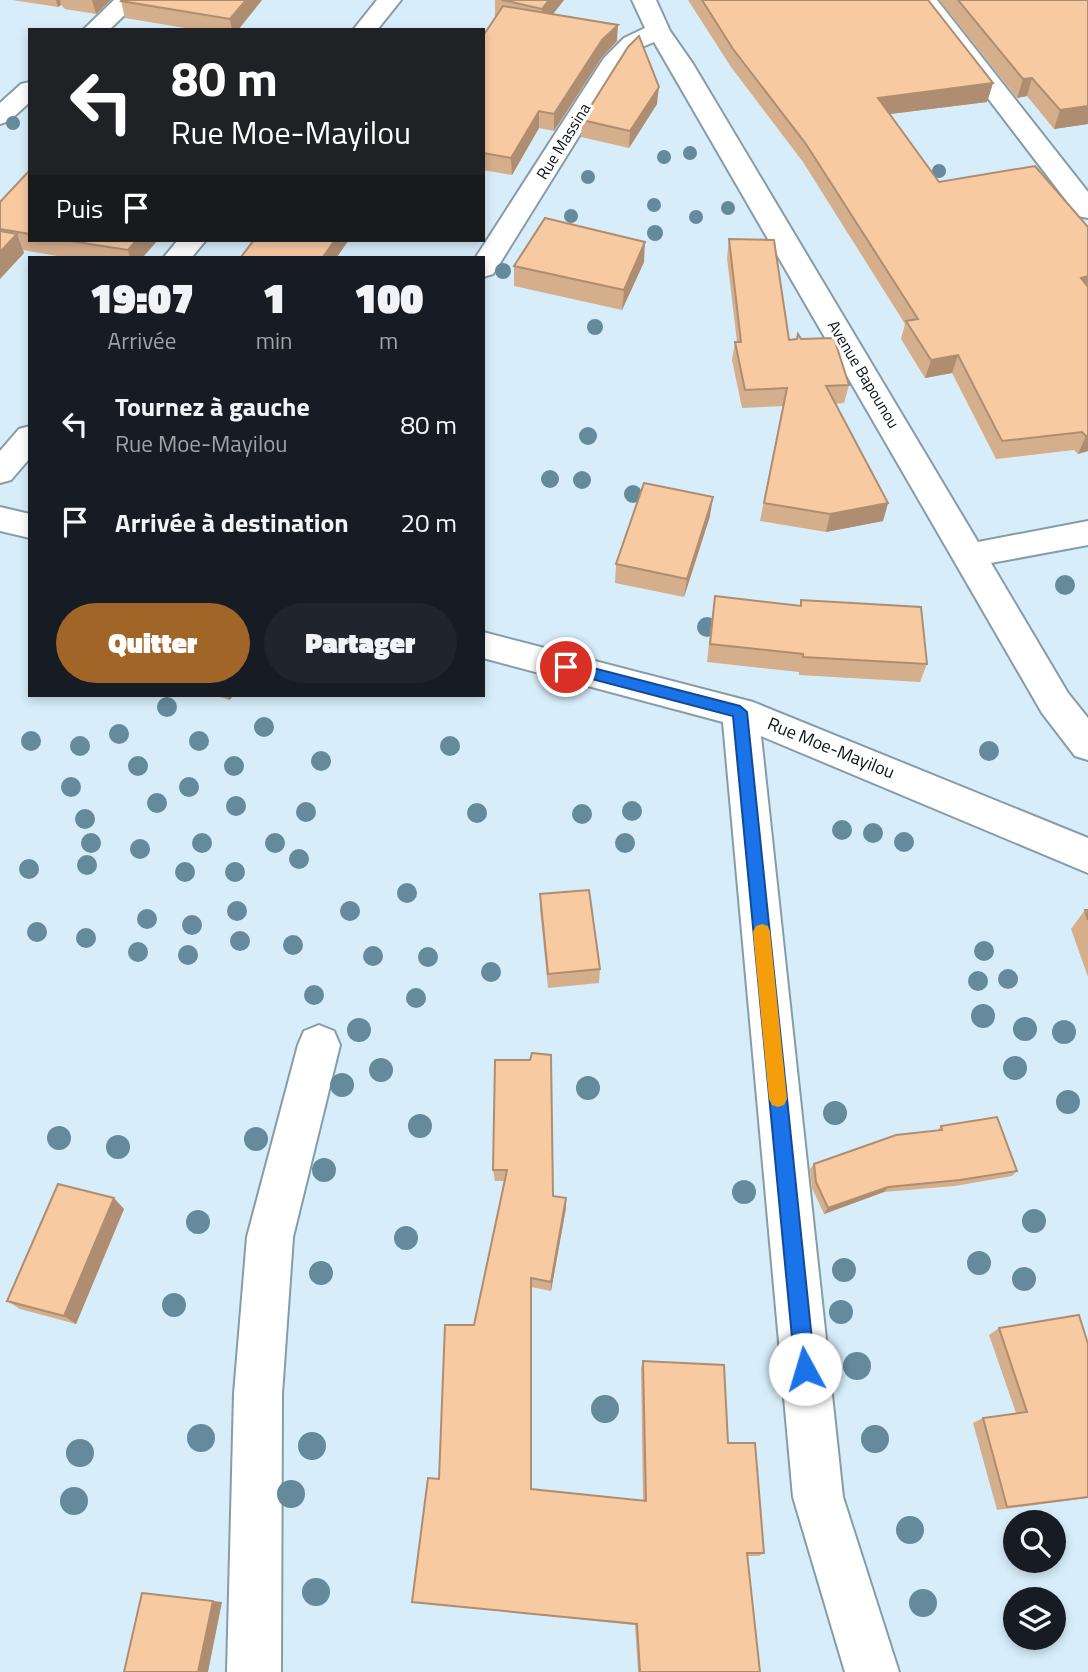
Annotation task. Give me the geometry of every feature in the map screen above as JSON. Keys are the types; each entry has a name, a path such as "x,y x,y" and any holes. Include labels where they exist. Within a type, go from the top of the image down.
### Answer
{"street":[{"path":"97,28 128,0"},
{"path":"367,28 390,0"},
{"name":"Avenue Bapounou","path":"644,0 658,31 681,64 971,555 1055,703 1088,745"},
{"path":"925,0 1088,210"},
{"name":"Rue Massina","path":"485,265 616,58 632,43 658,31"},
{"path":"0,116 28,91"},
{"path":"179,256 190,242"},
{"path":"0,472 28,439"},
{"path":"0,519 28,526"},
{"path":"971,555 1088,533"},
{"name":"Rue Moe-Mayilou","path":"485,646 740,712 1088,856"},
{"path":"740,712 818,1497 872,1672"},
{"path":"254,1672 258,1394 270,1237 318,1045"}],"building":[{"path":"122,0 246,0 230,19"},
{"path":"502,0 549,0 542,9"},
{"path":"702,0 928,0 993,83 878,98 939,182 1035,166 1088,227 1088,276 1081,278 1088,287 1088,436 1082,432 1002,441 958,355 931,360 906,321 918,319 806,144 733,49"},
{"path":"958,0 1088,0 1088,106 1060,110 1032,78 1023,79"},
{"path":"503,6 618,25 602,40 554,114 539,111 511,158 485,153 485,33"},
{"path":"639,36 659,87 630,131 582,120 628,47"},
{"path":"28,172 28,234 0,229 0,202"},
{"path":"545,218 645,242 624,290 514,266"},
{"path":"0,231 17,234 0,252"},
{"path":"729,239 774,240 789,340 797,339 798,334 801,339 834,338 849,385 826,386 888,503 830,514 764,503 787,388 745,390 735,342 741,342"},
{"path":"77,242 135,242 128,250"},
{"path":"252,242 334,242 324,256 242,256"},
{"path":"644,483 713,497 687,579 616,564"},
{"path":"715,596 801,606 801,600 921,607 927,664 803,657 803,654 710,644"},
{"path":"589,890 600,969 548,974 540,894"},
{"path":"532,1053 551,1055 553,1196 566,1198 551,1282 531,1278 531,1489 646,1501 643,1361 724,1365 728,1443 755,1443 764,1553 747,1553 760,1672 640,1672 637,1624 412,1602 428,1478 439,1479 445,1325 474,1325 507,1170 493,1170 495,1060 530,1060"},
{"path":"997,1117 1017,1171 888,1187 828,1208 816,1182 814,1164 896,1135 942,1130 941,1126"},
{"path":"58,1184 114,1198 64,1316 7,1301"},
{"path":"1079,1315 1088,1344 1088,1497 1007,1507 983,1418 1027,1412 999,1328"},
{"path":"142,1593 213,1601 198,1672 124,1672"}],"slow traffic":[{"path":"762,932 778,1099"}],"route":[{"path":"566,667 740,712 805,1369"}]}
